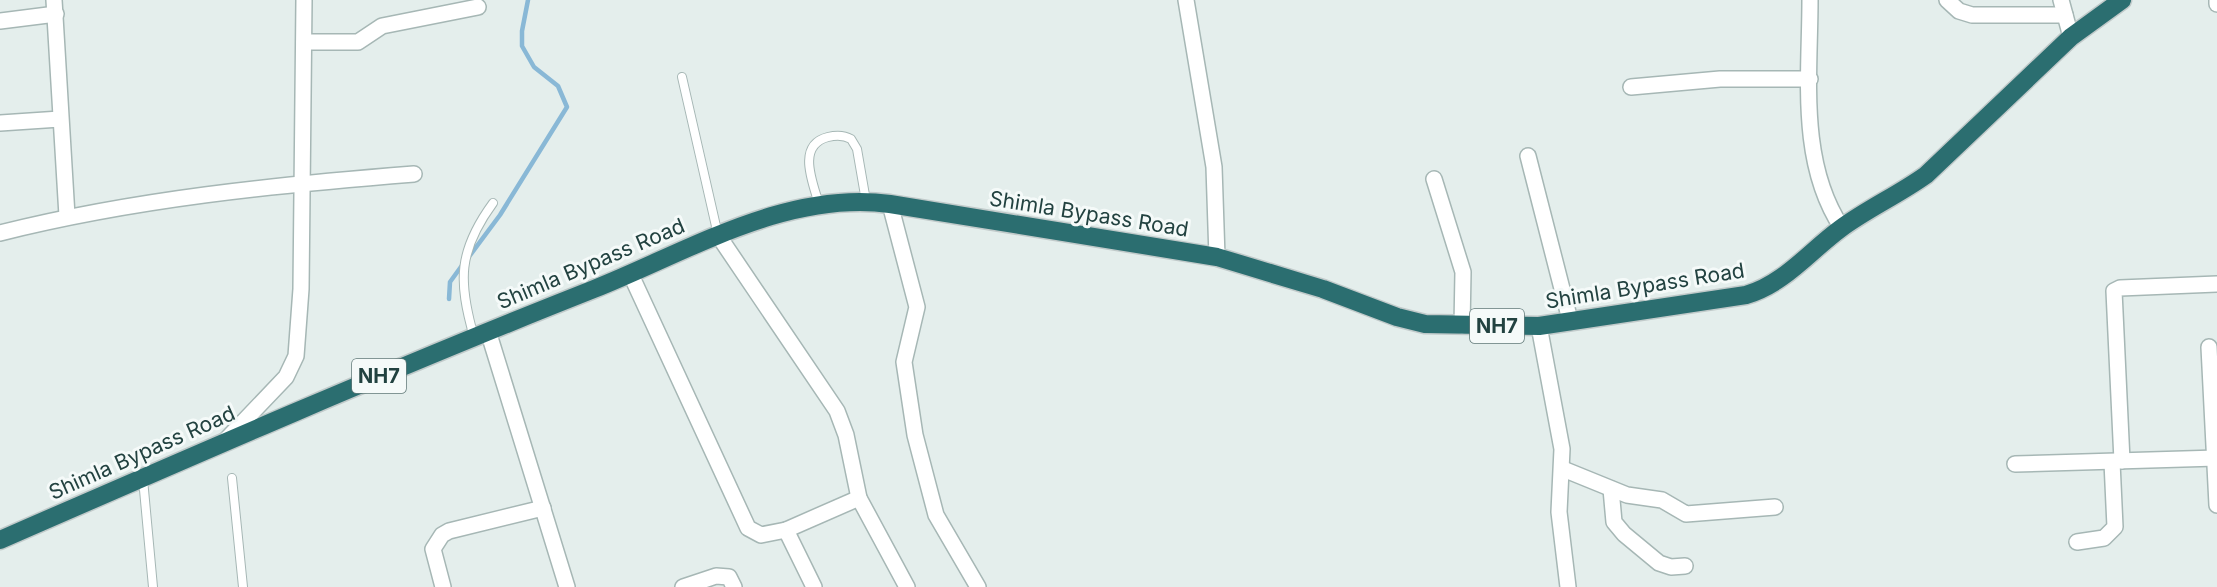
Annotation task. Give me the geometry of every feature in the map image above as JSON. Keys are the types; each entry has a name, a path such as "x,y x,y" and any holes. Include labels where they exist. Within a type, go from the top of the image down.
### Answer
{"highway":[{"name":"Shimla Bypass Road","path":"0,540 224,442 481,334 631,275 718,235 782,214 820,206 866,201 890,204 1217,257 1323,289 1425,324 1539,326 1701,303 1762,290 1776,283 1842,228 1926,175 2071,37 2122,0"}],"street":[{"path":"224,442 286,377 296,356 301,289 304,0"},
{"path":"1186,0 1214,167 1217,257"},
{"path":"1810,0 1811,135 1816,171 1828,207 1842,228"},
{"path":"1947,0 1959,11 1972,15 2063,7 2071,37"},
{"path":"0,21 55,7 67,216"},
{"path":"304,42 358,42 382,26 478,7"},
{"path":"1631,87 1720,79 1810,79"},
{"path":"0,123 60,119"},
{"path":"1528,156 1570,320"},
{"path":"0,233 67,216 168,200 414,174"},
{"path":"1434,179 1463,272 1462,326"},
{"path":"890,204 917,307 904,362 915,435 936,515 978,587"},
{"path":"718,235 837,411 846,435 859,498 907,587"},
{"path":"631,275 748,528 761,535 786,530 859,498"},
{"path":"2077,542 2104,538 2115,527 2117,461 2114,291 2120,288 2217,284"},
{"path":"1539,326 1562,449 1563,469 1559,512 1568,587"},
{"path":"481,334 543,507 567,587"},
{"path":"2209,347 2217,505"},
{"path":"2015,464 2216,458"},
{"path":"1563,469 1627,495 1662,500 1686,514 1775,507"},
{"path":"1611,489 1614,522 1624,534 1659,563 1671,567 1685,566"},
{"path":"443,587 433,549 442,535 543,507"},
{"path":"786,530 814,587"},
{"path":"683,587 721,575 729,577 734,587"}],"lane":[{"path":"682,77 718,235"},
{"path":"820,206 809,168 809,154 813,145 820,139 839,135 851,139 856,149 866,201"},
{"path":"481,334 466,308 463,278 471,236 493,203"},
{"path":"142,478 153,587"},
{"path":"231,478 243,587"}],"waterway":[{"path":"468,258 500,215 567,107 558,86 534,67 522,46 522,31 528,0"},
{"path":"449,299 450,282 463,264"}]}
